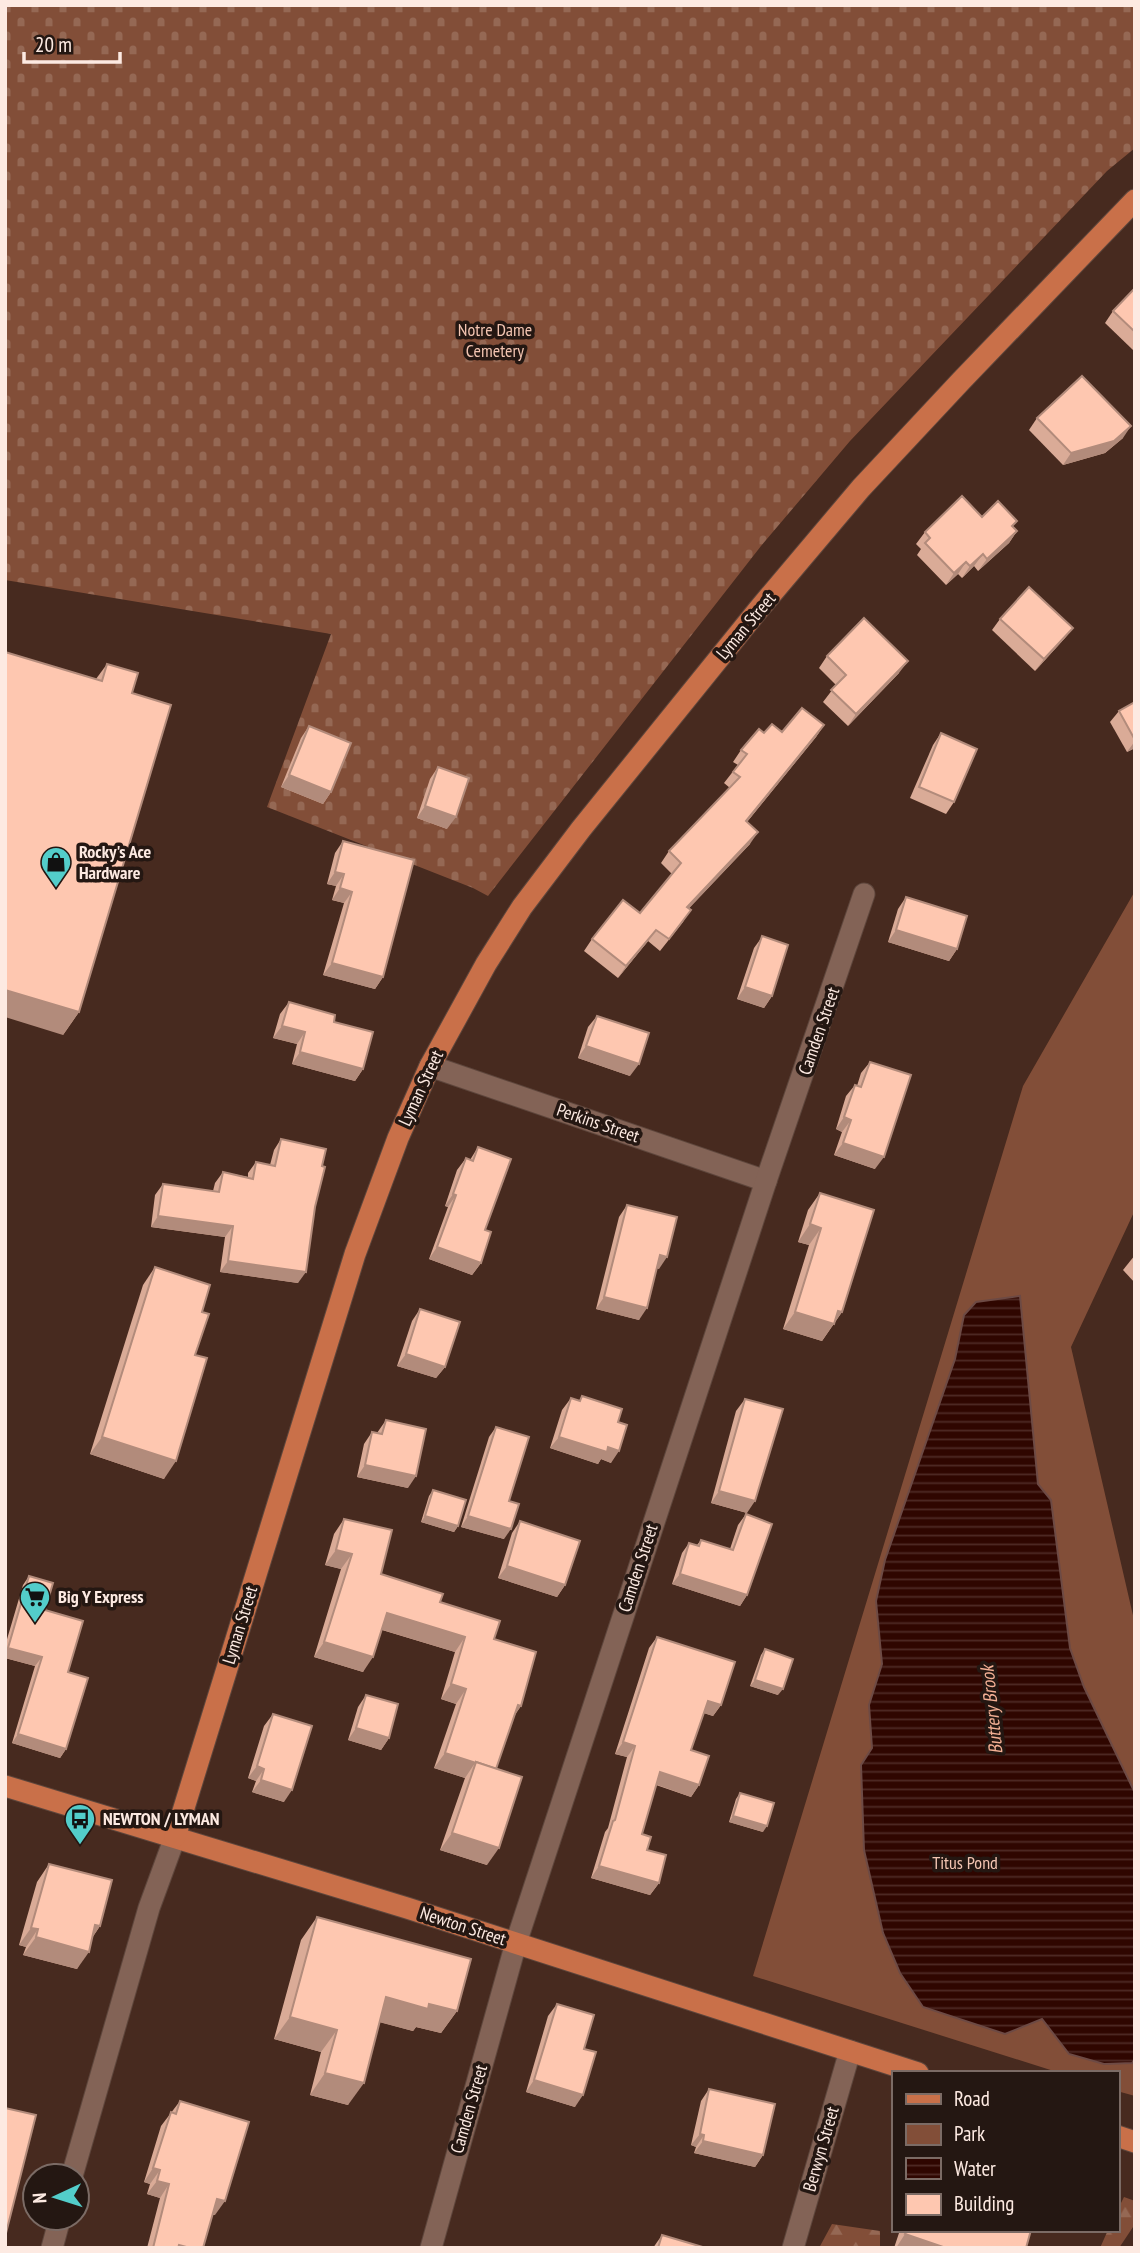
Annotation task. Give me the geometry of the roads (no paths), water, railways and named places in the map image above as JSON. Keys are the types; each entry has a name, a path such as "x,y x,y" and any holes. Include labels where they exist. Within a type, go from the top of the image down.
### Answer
{"main road":[{"name":"Lyman Street","path":"175,1837 355,1254 398,1138 430,1066 480,975 522,907 581,829 861,488 1135,200"},
{"name":"Newton Street","path":"5,1786 516,1943 912,2071"}],"street":[{"name":"Camden Street","path":"431,2248 516,1943 766,1181 864,894"},
{"name":"Perkins Street","path":"430,1066 766,1181"},
{"name":"Lyman Street","path":"76,2162 149,1908 175,1837"},
{"name":"Berwyn Street","path":"793,2248 849,2051"}],"water":[{"name":"Titus Pond","path":"1020,1296 1038,1484 1051,1500 1070,1648 1084,1687 1135,1793 1135,2059 1132,2063 1104,2064 1069,2054 1042,2019 1005,2034 923,2007 900,1973 883,1933 864,1850 861,1765 872,1748 869,1705 882,1664 876,1601 885,1560 955,1359 964,1315 976,1302"}],"place":[{"name":"Rocky's Ace Hardware","path":"56,889"},
{"name":"Big Y Express","path":"35,1624"},
{"name":"NEWTON / LYMAN","path":"80,1846"}],"park label":[{"name":"Notre Dame Cemetery","path":"495,340"}],"water label":[{"name":"Buttery Brook","path":"991,1710"}]}
